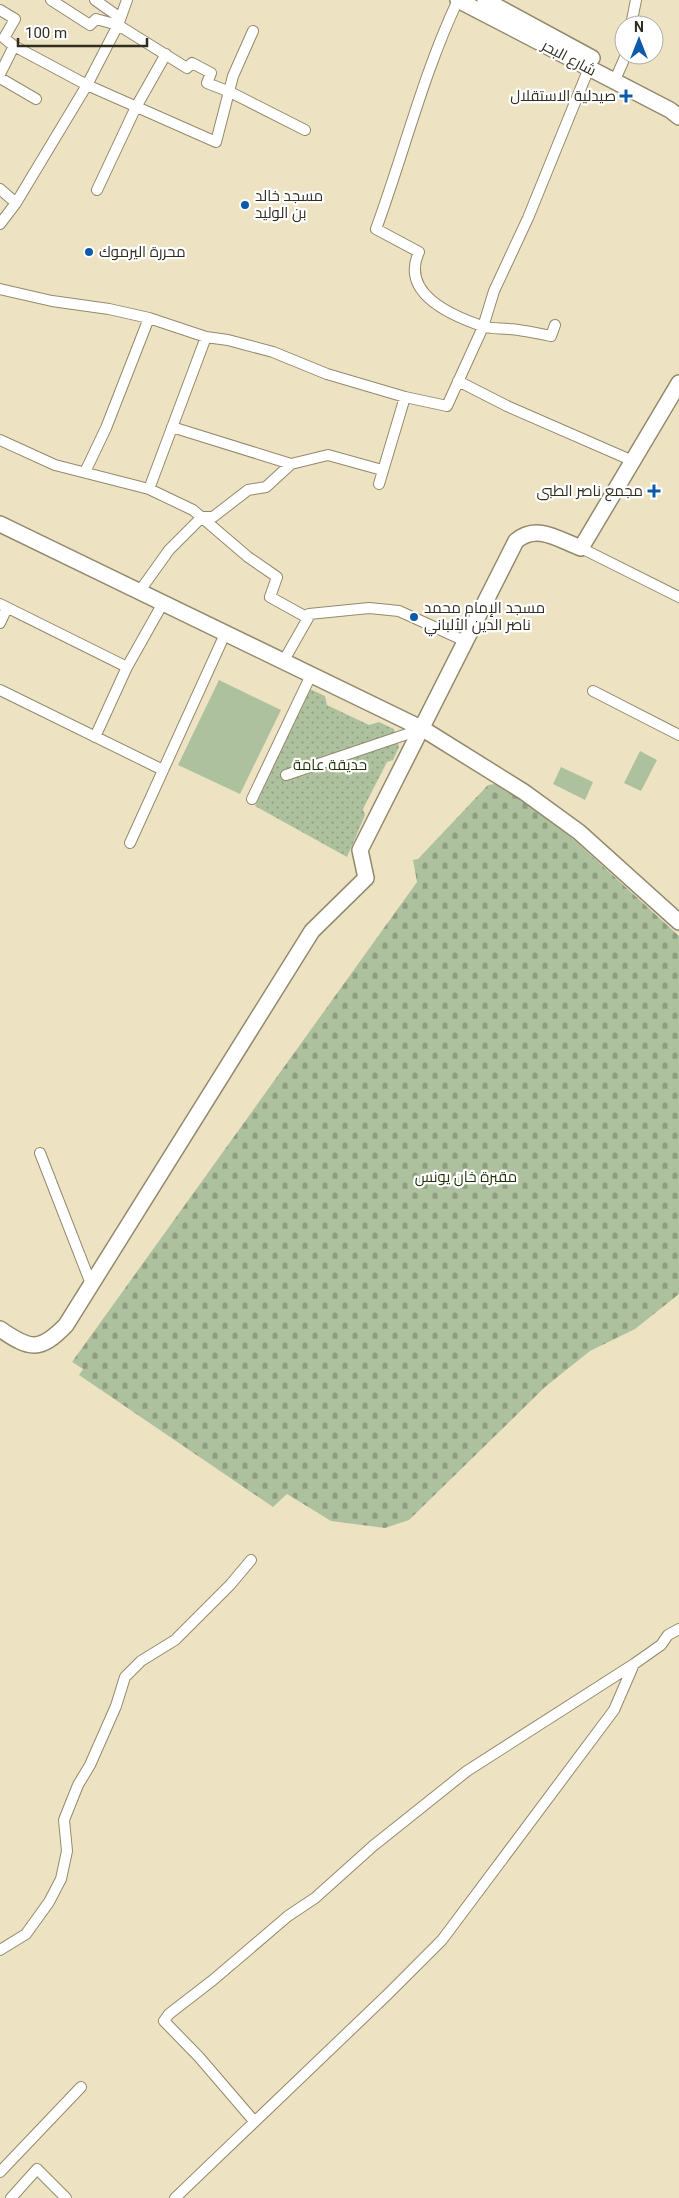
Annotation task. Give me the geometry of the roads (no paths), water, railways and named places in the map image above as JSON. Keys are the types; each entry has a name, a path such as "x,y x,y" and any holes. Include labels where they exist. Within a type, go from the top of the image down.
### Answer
{"street":[{"path":"51,0 90,25 96,19 119,21"},
{"path":"96,0 119,21 187,68 192,63 211,73 207,83 230,92 305,130"},
{"path":"0,224 16,204 87,85 119,21 127,0"},
{"path":"458,0 429,68 396,175 376,229 418,252 413,270 420,289 427,299 483,327 551,336 555,325"},
{"name":"شارع البحر","path":"458,0 493,5 616,77 679,117"},
{"path":"633,15 636,0"},
{"name":"شارع البحر","path":"493,5 589,68 616,77 663,99 679,104"},
{"path":"0,10 15,19 4,38 14,46 87,85 216,142 233,76 253,31"},
{"path":"14,46 0,76 36,99"},
{"path":"97,190 136,107 166,54"},
{"path":"616,77 621,65"},
{"path":"0,289 44,300 109,309 149,318 206,337 228,340 273,352 327,374 405,397 447,406 483,327 494,291 528,218 589,68"},
{"path":"0,189 16,204"},
{"path":"85,472 106,428 149,318"},
{"path":"148,490 206,337"},
{"path":"458,381 507,406 633,462"},
{"path":"580,548 679,383"},
{"path":"379,484 405,397"},
{"path":"172,427 291,464"},
{"path":"0,440 54,465 148,490 193,510 248,557 277,577 270,597 308,618"},
{"path":"202,516 213,517 248,490 266,487 291,464 328,455 382,470"},
{"path":"139,592 169,550 202,516"},
{"path":"0,524 423,729 524,792 579,832 679,922"},
{"path":"0,1330 27,1344 36,1346 47,1343 66,1325 312,932 366,878 360,850 423,729 516,541 525,533 536,531 580,548 679,597"},
{"path":"95,737 127,667 163,604"},
{"path":"0,623 4,606 127,667"},
{"path":"283,662 309,614 369,608 398,611 465,641"},
{"path":"130,843 225,634"},
{"path":"252,799 310,675"},
{"path":"0,690 163,770"},
{"path":"593,691 679,734"},
{"path":"286,776 423,729"},
{"path":"40,1153 91,1284"},
{"path":"0,1950 26,1934 49,1902 61,1879 67,1851 64,1820 78,1785 90,1765 116,1706 125,1677 141,1661 174,1640 230,1585 251,1560"},
{"path":"254,2121 199,2057 164,2021 169,2014 213,1980 288,1916 315,1898 373,1846 467,1771 634,1664 661,1645 668,1636 679,1629"},
{"path":"175,2198 442,1940 614,1710 634,1664"},
{"path":"0,2172 81,2087"},
{"path":"11,2198 37,2169 66,2198"}],"place":[{"name":"صيدلية الاستقلال","path":"626,96"},
{"name":"مسجد خالد بن الوليد","path":"245,205"},
{"name":"محررة اليرموك","path":"89,252"},
{"name":"مجمع ناصر الطبى","path":"654,491"},
{"name":"مسجد الإمام محمد ناصر الدين الألباني","path":"414,617"}],"park label":[{"name":"حديقة عامة","path":"330,765"},
{"name":"مقبرة خان يونس","path":"466,1177"}]}
